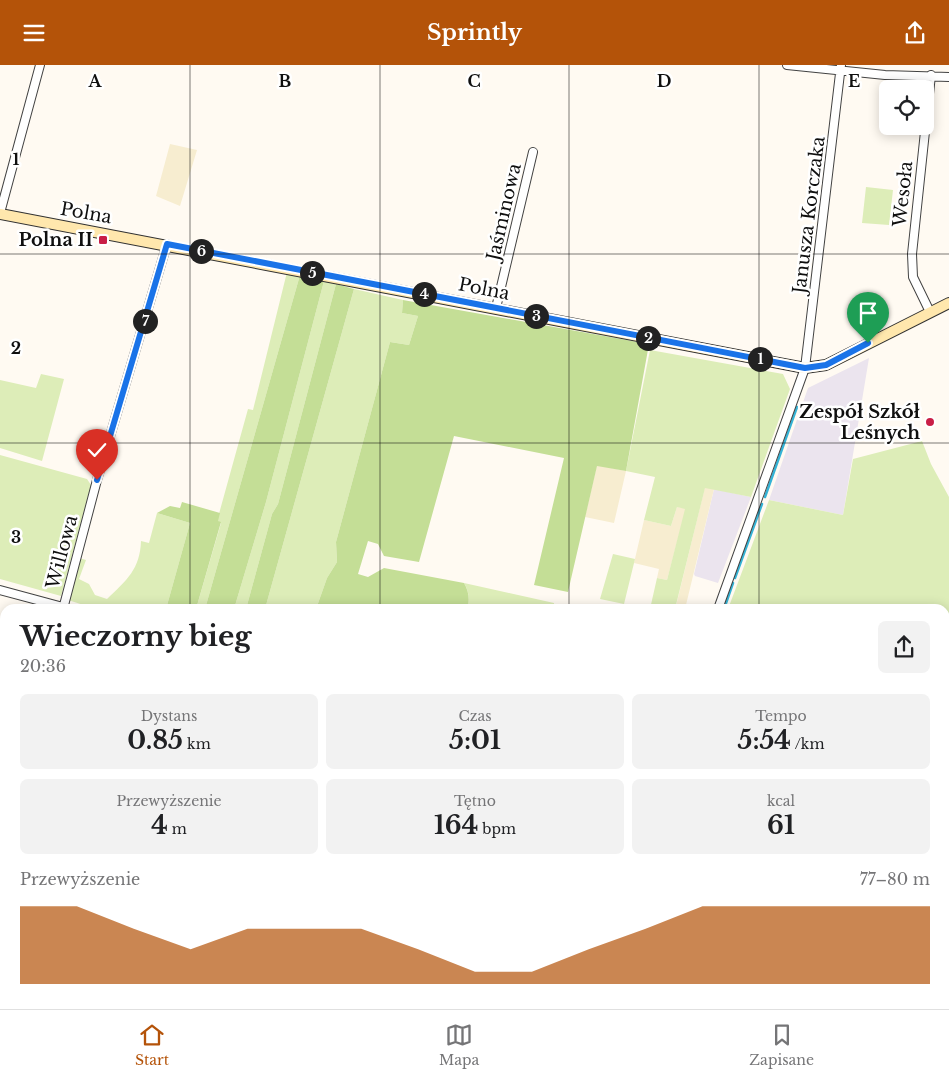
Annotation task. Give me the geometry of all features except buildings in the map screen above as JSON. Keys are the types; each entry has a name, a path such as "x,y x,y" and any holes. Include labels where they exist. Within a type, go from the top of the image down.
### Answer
{"street":[{"path":"0,213 40,65"},
{"path":"787,65 841,67 890,76 931,75 949,77"},
{"name":"Janusza Korczaka","path":"720,604 805,368 841,67"},
{"name":"Wesoła","path":"930,312 913,277 912,255 931,75"},
{"name":"Jaśminowa","path":"496,308 533,152"},
{"name":"Polna","path":"0,213 805,368 826,365 949,303"},
{"name":"Willowa","path":"64,604 97,480 167,244"},
{"path":"0,590 49,604"}],"shaded area":[{"path":"170,144 197,150 180,206 156,196"},
{"path":"869,358 843,515 769,500 808,388"},
{"path":"597,465 626,471 614,523 585,517"},
{"path":"705,487 714,489 686,604 676,604"},
{"path":"714,489 751,497 718,583 695,576 694,574"},
{"path":"677,507 686,508 667,580 657,578 659,569 634,563 644,520 671,526"}],"green space":[{"path":"866,187 893,190 889,225 862,223"},
{"path":"287,272 300,275 206,604 197,604 221,523 217,521 248,409 253,410"},
{"path":"300,275 324,281 266,502 235,604 206,604"},
{"path":"324,281 336,284 278,504 272,514 247,604 235,604 266,502"},
{"path":"336,284 354,289 266,604 247,604 272,514 278,504"},
{"path":"354,289 403,300 402,313 418,316 409,345 390,342 336,542 337,562 327,578 318,604 266,604"},
{"path":"403,300 649,344 626,471 597,466 568,592 534,585 564,458 454,436 419,562 384,556 378,544 368,541 358,574 368,577 384,568 464,583 467,589 468,604 318,604 327,578 337,562 336,542 390,342 409,345 418,316 402,313"},
{"path":"650,350 783,374 790,389 751,497 705,488 676,604 651,604 657,578 667,580 685,509 677,507 671,526 644,520 655,477 626,471"},
{"path":"41,374 64,379 42,461 0,448 0,380 36,388"},
{"path":"922,441 931,464 949,497 949,604 730,604 769,500 843,515 853,459"},
{"path":"0,455 87,479 91,485 61,596 0,579"},
{"path":"182,502 220,513 218,521 221,522 197,604 167,604 190,523 157,513 170,506 180,508"},
{"path":"157,513 190,523 167,604 80,604 68,600 79,558 86,560 79,579 89,584 95,595 107,599 126,580 135,567 141,541 149,543"},
{"path":"613,554 635,559 624,604 600,599"},
{"path":"464,583 554,604 468,604 467,589"}],"waterway":[{"path":"765,497 797,407"},
{"path":"735,578 762,504"},
{"path":"726,604 733,583"}],"place":[{"name":"Polna II","path":"103,240"},
{"name":"Zespół Szkół Leśnych","path":"930,422"}],"route":[{"path":"97,480 167,244 805,368 826,365 868,343"}]}
